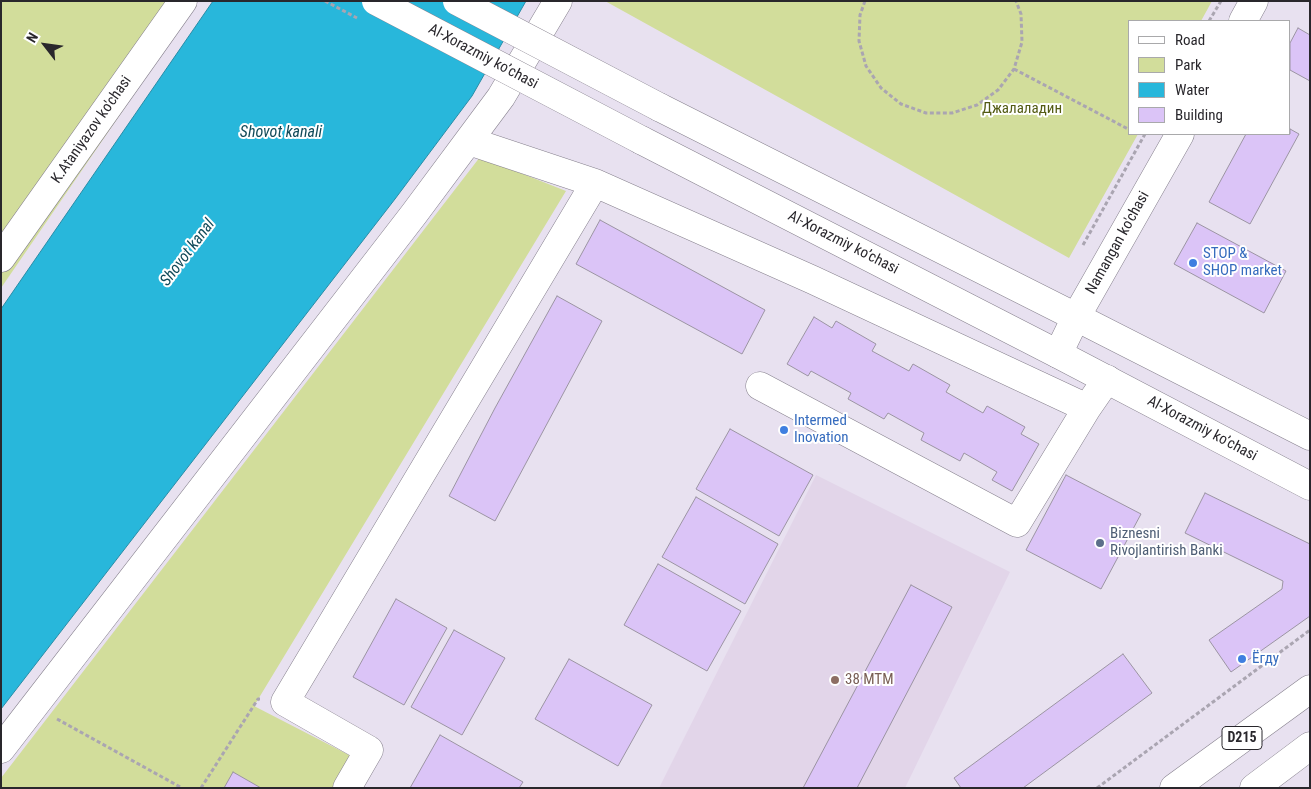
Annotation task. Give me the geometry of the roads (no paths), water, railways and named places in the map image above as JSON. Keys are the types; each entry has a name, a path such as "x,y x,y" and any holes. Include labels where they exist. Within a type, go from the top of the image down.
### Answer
{"main road":[{"name":"K.Ataniyazov ko'chasi","path":"1,258 183,1"},
{"name":"Al-Xorazmiy ko’chasi","path":"376,1 1310,486"},
{"path":"457,1 659,107 1310,436"},
{"path":"1,749 469,141 501,97 558,1"},
{"path":"1244,20 1254,1"},
{"name":"Namangan ko'chasi","path":"1058,354 1076,317 1179,135"},
{"path":"469,141 595,183 813,280 1087,408"},
{"path":"347,788 369,750 285,702 595,183"},
{"path":"760,386 1017,523 1087,408 1107,380"},
{"name":"D215","path":"1174,788 1310,689"},
{"path":"1254,788 1310,746"}],"water":[{"name":"Shovot kanali","path":"213,1 526,1 472,96 395,199 1,709 1,309"}],"place":[{"name":"STOP & SHOP market","path":"1193,263"},
{"name":"Intermed Inovation","path":"784,430"},
{"name":"Biznesni Rivojlantirish Banki","path":"1100,543"},
{"name":"Ёгду","path":"1242,659"},
{"name":"38 MTM","path":"835,680"}],"park label":[{"name":"Джалаладин","path":"1022,109"}],"water label":[{"name":"Shovot kanal","path":"188,253"}]}
